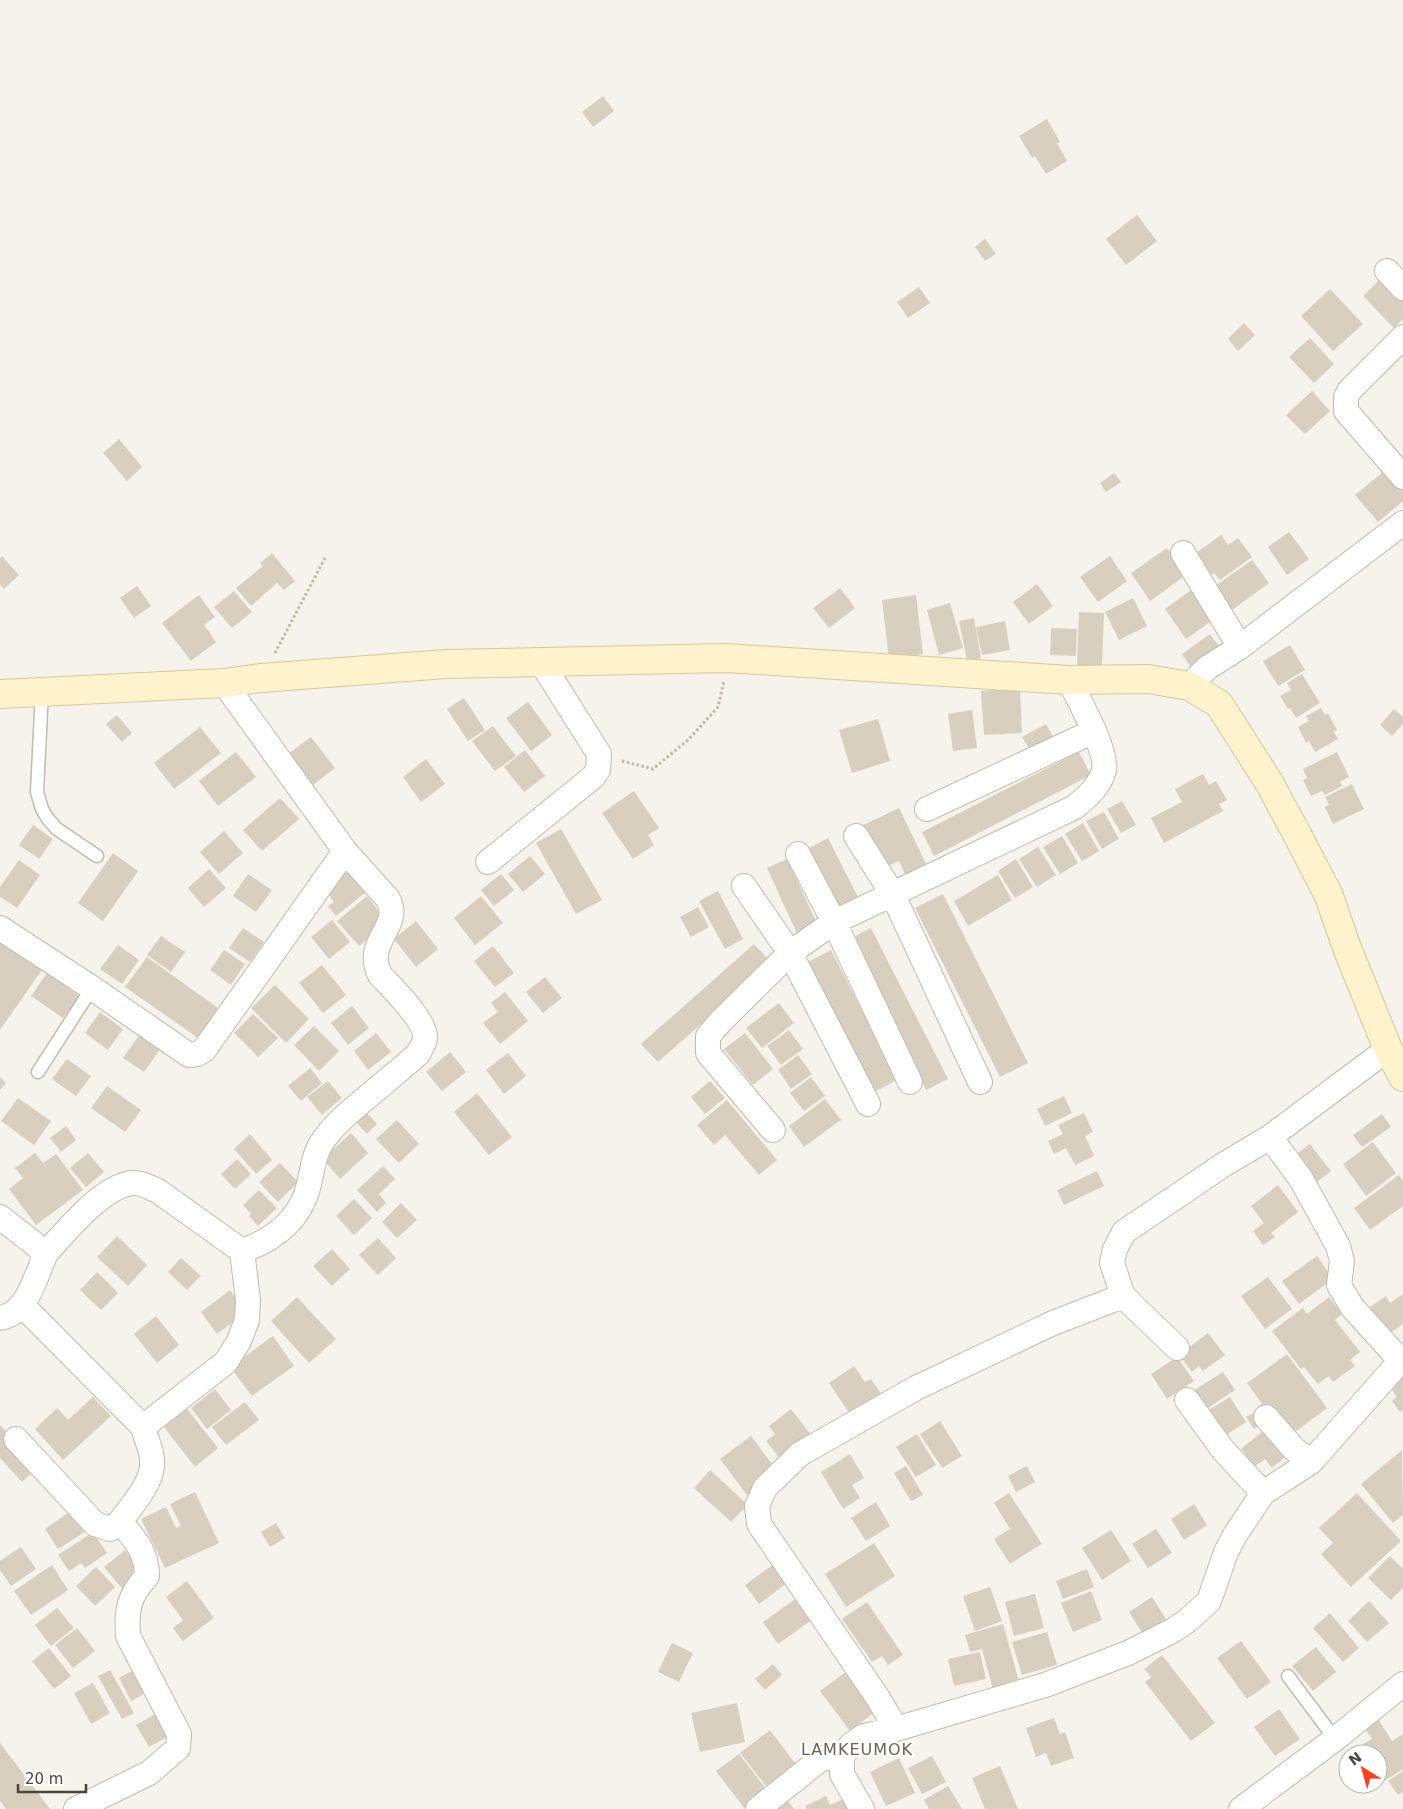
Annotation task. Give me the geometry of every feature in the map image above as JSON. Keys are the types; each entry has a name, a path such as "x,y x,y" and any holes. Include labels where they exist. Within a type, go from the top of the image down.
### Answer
{"street":[{"path":"1403,337 1350,391 1346,397 1346,411 1403,477"},
{"path":"1188,686 1207,668 1240,648 1403,523"},
{"path":"1183,553 1240,648"},
{"path":"0,694 224,683 262,678 446,664 726,658 1069,680 1148,679 1188,686 1219,704 1270,784 1329,896 1347,948 1388,1049 1403,1077"},
{"path":"488,862 593,777 598,770 599,754 541,662"},
{"path":"774,1130 708,1053 708,1036 720,1021 790,953 834,922 1076,807 1094,790 1104,772 1105,762 1094,731 1069,680"},
{"path":"224,683 345,851 388,899 392,907 392,915 376,952 376,967 416,1016 422,1027 425,1039 418,1054 336,1124 323,1140 315,1157 309,1187 300,1207 290,1221 277,1234 262,1244 242,1251"},
{"path":"927,809 1094,731"},
{"path":"856,836 893,895 980,1082"},
{"path":"0,928 92,988 189,1055 201,1053 345,851"},
{"path":"798,854 834,922 910,1082"},
{"path":"744,886 790,953 868,1104"},
{"path":"1177,1348 1123,1296 1112,1263 1115,1249 1124,1232 1223,1165 1270,1137 1388,1049"},
{"path":"862,1809 842,1774 842,1756 852,1744 864,1736 896,1730 1045,1685 1128,1654 1187,1622 1209,1601 1226,1552 1263,1492 1311,1462 1402,1359 1347,1300 1339,1285 1342,1261 1338,1246 1301,1179 1270,1137"},
{"path":"0,1318 12,1314 23,1306 46,1253 96,1202 120,1186 134,1183 145,1185 158,1191 242,1251 248,1300 247,1320 240,1341 226,1362 143,1427"},
{"path":"0,1217 46,1253"},
{"path":"896,1730 878,1698 759,1524 757,1506 765,1488 800,1454 916,1388 1053,1324 1123,1296"},
{"path":"16,1439 95,1524 102,1527 110,1529 120,1522 151,1475 153,1463 143,1427 23,1306"},
{"path":"1188,1400 1223,1450 1263,1492"},
{"path":"1266,1417 1294,1449 1311,1462"},
{"path":"76,1809 149,1773 178,1748 179,1734 128,1636 126,1618 131,1597 147,1576 147,1563 137,1542 120,1522"},
{"path":"1241,1809 1403,1684"},
{"path":"758,1809 822,1758 842,1756"}],"lane":[{"path":"42,691 37,792 42,809 57,829 97,856"},
{"path":"38,1072 92,988"},
{"path":"1288,1676 1335,1738"}],"path":[{"path":"262,678 326,556"},
{"path":"599,754 653,769 688,740 718,707 722,697 726,658"}],"building":[{"path":"603,96 614,111 593,127 582,112"},
{"path":"1047,119 1060,142 1057,143 1067,161 1046,174 1035,156 1032,158 1019,136"},
{"path":"1137,215 1157,241 1126,265 1106,239"},
{"path":"985,239 996,254 985,261 975,247"},
{"path":"1382,277 1403,299 1403,319 1394,328 1363,296"},
{"path":"919,287 930,303 908,318 897,302"},
{"path":"1330,289 1363,324 1333,351 1301,316"},
{"path":"1244,323 1255,335 1238,351 1228,339"},
{"path":"1310,338 1334,364 1314,383 1289,357"},
{"path":"1312,391 1330,411 1305,434 1286,415"},
{"path":"119,439 142,467 127,481 103,453"},
{"path":"1389,467 1403,485 1403,501 1378,522 1355,495"},
{"path":"1114,473 1121,482 1106,492 1100,483"},
{"path":"1289,532 1309,559 1287,575 1268,547"},
{"path":"1221,535 1228,545 1238,538 1252,557 1220,580 1214,573 1211,575 1196,553"},
{"path":"1167,548 1186,575 1150,601 1131,573"},
{"path":"272,553 295,581 284,590 277,583 251,606 236,588 263,566 260,563"},
{"path":"2,556 19,575 4,589 0,585 0,558"},
{"path":"1110,556 1127,581 1098,602 1080,577"},
{"path":"1252,560 1269,583 1232,610 1215,586"},
{"path":"1037,584 1053,606 1029,624 1013,602"},
{"path":"137,586 151,606 134,618 120,598"},
{"path":"840,588 855,608 829,628 813,608"},
{"path":"1191,590 1213,620 1186,639 1165,609"},
{"path":"234,591 252,612 232,628 214,607"},
{"path":"199,595 215,617 204,625 216,642 191,661 162,623"},
{"path":"916,595 923,654 889,659 882,600"},
{"path":"1133,598 1147,626 1119,640 1105,612"},
{"path":"950,603 963,648 939,655 927,610"},
{"path":"1079,612 1104,613 1102,666 1077,665"},
{"path":"974,618 981,658 967,661 959,621"},
{"path":"1005,621 1010,650 982,655 976,627"},
{"path":"1051,628 1077,629 1076,656 1050,655"},
{"path":"1210,634 1221,649 1192,669 1182,654"},
{"path":"1290,645 1305,670 1278,686 1263,661"},
{"path":"1302,674 1320,703 1296,718 1280,696 1291,690 1287,683"},
{"path":"1020,688 1022,733 984,735 981,691"},
{"path":"464,698 485,730 468,741 447,709"},
{"path":"528,702 552,735 531,751 506,718"},
{"path":"1321,708 1325,715 1328,713 1337,730 1334,732 1338,739 1315,752 1309,741 1306,743 1298,727 1309,721 1306,716"},
{"path":"1394,709 1403,717 1403,724 1392,736 1380,725"},
{"path":"972,710 977,748 953,751 948,714"},
{"path":"117,715 132,733 122,742 106,724"},
{"path":"878,719 890,761 852,773 839,730"},
{"path":"1046,724 1056,742 1033,755 1022,737"},
{"path":"493,726 516,756 495,771 472,741"},
{"path":"200,727 221,753 174,789 154,763"},
{"path":"311,737 335,768 313,785 288,754"},
{"path":"525,750 545,776 524,792 504,767"},
{"path":"236,752 256,777 218,806 199,781"},
{"path":"1079,752 1091,775 934,856 922,832"},
{"path":"1337,752 1349,777 1340,782 1342,786 1325,795 1322,791 1311,796 1303,780 1307,778 1303,769"},
{"path":"426,759 445,784 421,802 403,777"},
{"path":"1203,774 1209,785 1216,781 1227,800 1219,804 1223,811 1164,843 1151,818 1182,802 1175,789"},
{"path":"1352,784 1364,809 1333,824 1325,807 1329,805 1325,797"},
{"path":"634,791 659,828 648,835 654,845 633,859 602,813"},
{"path":"280,798 299,819 262,851 243,830"},
{"path":"1122,801 1136,825 1121,833 1107,809"},
{"path":"899,808 929,870 908,881 899,861 882,869 861,826"},
{"path":"1104,812 1119,839 1102,849 1086,821"},
{"path":"1083,823 1099,851 1082,861 1065,834"},
{"path":"33,825 53,839 39,859 19,845"},
{"path":"561,829 602,900 576,914 536,843"},
{"path":"224,831 243,853 219,874 200,852"},
{"path":"1062,836 1078,863 1060,874 1043,847"},
{"path":"828,838 863,907 842,918 807,849"},
{"path":"1038,847 1056,875 1037,887 1019,859"},
{"path":"113,853 138,871 103,921 78,903"},
{"path":"530,856 545,874 523,892 508,874"},
{"path":"787,859 820,930 800,940 767,868"},
{"path":"1016,859 1033,887 1015,898 998,871"},
{"path":"19,860 40,875 17,908 0,897 0,887"},
{"path":"209,869 226,888 204,907 188,888"},
{"path":"348,871 365,893 336,916 328,906 334,902 324,889"},
{"path":"248,874 272,890 256,912 233,896"},
{"path":"501,874 514,890 494,906 481,890"},
{"path":"998,875 1012,900 968,926 954,901"},
{"path":"718,891 743,939 725,949 699,901"},
{"path":"943,894 1028,1063 1000,1077 915,908"},
{"path":"367,896 388,923 359,946 337,921"},
{"path":"481,896 503,923 475,945 454,918"},
{"path":"698,907 709,927 691,937 680,917"},
{"path":"332,920 350,942 329,959 311,937"},
{"path":"416,921 438,949 416,967 394,939"},
{"path":"243,928 264,942 250,962 229,948"},
{"path":"871,928 948,1079 926,1090 850,939"},
{"path":"161,936 185,952 171,972 147,955"},
{"path":"0,941 42,970 0,1030"},
{"path":"754,944 771,962 658,1062 641,1044"},
{"path":"118,945 139,960 122,984 100,969"},
{"path":"493,946 514,973 495,987 474,961"},
{"path":"224,950 245,964 231,985 210,970"},
{"path":"831,950 897,1080 874,1092 808,962"},
{"path":"147,957 218,1008 198,1038 125,987"},
{"path":"322,965 346,995 323,1013 299,983"},
{"path":"47,973 79,996 63,1018 31,996"},
{"path":"545,977 562,998 543,1013 526,992"},
{"path":"275,985 309,1019 286,1043 251,1008"},
{"path":"505,992 528,1021 500,1044 483,1023 498,1012 491,1003"},
{"path":"779,1003 794,1023 762,1048 746,1028"},
{"path":"352,1006 369,1028 348,1045 331,1023"},
{"path":"100,1012 123,1029 108,1050 85,1033"},
{"path":"253,1014 278,1038 258,1057 234,1033"},
{"path":"314,1026 339,1051 319,1071 294,1045"},
{"path":"789,1030 803,1049 781,1065 767,1046"},
{"path":"376,1033 391,1052 368,1070 354,1051"},
{"path":"745,1033 773,1069 753,1085 724,1049"},
{"path":"140,1034 161,1048 144,1072 123,1058"},
{"path":"450,1052 466,1072 442,1091 426,1072"},
{"path":"508,1053 526,1076 504,1094 486,1070"},
{"path":"798,1055 812,1074 791,1089 778,1070"},
{"path":"67,1059 91,1076 76,1096 52,1079"},
{"path":"310,1068 322,1083 301,1101 288,1086"},
{"path":"0,1077 6,1083 0,1090"},
{"path":"811,1077 825,1096 804,1111 790,1093"},
{"path":"328,1081 342,1098 322,1115 307,1097"},
{"path":"710,1081 725,1098 705,1114 691,1097"},
{"path":"107,1086 141,1110 125,1132 91,1108"},
{"path":"477,1093 512,1137 489,1155 454,1112"},
{"path":"1064,1096 1072,1113 1045,1126 1037,1109"},
{"path":"18,1098 51,1121 34,1145 1,1121"},
{"path":"825,1099 841,1120 804,1147 789,1126"},
{"path":"727,1100 777,1160 759,1175 725,1135 714,1145 697,1125"},
{"path":"366,1112 377,1124 367,1134 355,1121"},
{"path":"1084,1113 1093,1132 1085,1136 1094,1156 1075,1165 1066,1148 1054,1154 1048,1141 1063,1134 1058,1125"},
{"path":"1382,1114 1391,1127 1362,1147 1353,1135"},
{"path":"397,1120 419,1144 399,1163 376,1139"},
{"path":"66,1126 76,1140 61,1152 50,1138"},
{"path":"351,1133 368,1153 340,1179 323,1159"},
{"path":"250,1134 272,1160 256,1174 234,1149"},
{"path":"1373,1142 1396,1173 1366,1196 1343,1164"},
{"path":"1310,1144 1331,1171 1313,1185 1292,1157"},
{"path":"35,1153 43,1163 56,1154 83,1190 36,1225 9,1189 23,1178 15,1168"},
{"path":"88,1153 104,1172 86,1187 70,1168"},
{"path":"237,1159 251,1174 235,1189 221,1174"},
{"path":"280,1163 298,1182 278,1202 259,1182"},
{"path":"383,1166 395,1179 379,1194 386,1203 377,1212 357,1190"},
{"path":"1097,1171 1104,1186 1064,1205 1057,1190"},
{"path":"1399,1175 1403,1181 1403,1206 1370,1230 1354,1208"},
{"path":"1278,1185 1298,1212 1271,1233 1275,1237 1263,1245 1253,1231 1264,1223 1251,1206"},
{"path":"259,1190 277,1208 258,1226 249,1216 251,1214 243,1205"},
{"path":"354,1199 372,1218 354,1235 336,1216"},
{"path":"401,1203 417,1220 397,1238 382,1222"},
{"path":"117,1236 147,1265 128,1286 97,1257"},
{"path":"378,1238 396,1258 378,1275 359,1255"},
{"path":"332,1249 350,1269 332,1286 313,1266"},
{"path":"1317,1256 1333,1279 1299,1304 1282,1281"},
{"path":"181,1258 201,1276 187,1290 168,1272"},
{"path":"97,1272 118,1293 101,1310 80,1290"},
{"path":"1268,1277 1292,1309 1265,1329 1241,1296"},
{"path":"230,1290 246,1312 217,1334 201,1312"},
{"path":"1403,1294 1403,1324 1386,1336 1367,1309 1386,1296 1390,1303"},
{"path":"297,1297 336,1339 309,1363 271,1321"},
{"path":"1329,1297 1342,1314 1335,1320 1360,1352 1350,1360 1355,1366 1333,1382 1329,1376 1318,1384 1304,1367 1301,1369 1272,1331 1303,1308 1307,1314"},
{"path":"156,1316 179,1345 157,1363 134,1334"},
{"path":"1208,1333 1225,1355 1203,1371 1199,1366 1192,1372 1179,1355"},
{"path":"273,1336 294,1366 252,1396 230,1367"},
{"path":"1287,1354 1327,1408 1291,1435 1269,1405 1265,1408 1247,1383"},
{"path":"1177,1357 1194,1381 1167,1399 1151,1374"},
{"path":"854,1366 865,1382 871,1379 885,1399 854,1420 829,1383"},
{"path":"1223,1372 1235,1390 1205,1410 1193,1391"},
{"path":"1400,1374 1403,1378 1403,1410 1400,1412 1392,1401 1397,1397 1387,1383"},
{"path":"215,1389 231,1410 207,1429 191,1408"},
{"path":"93,1397 111,1416 63,1460 35,1429 57,1408 68,1420"},
{"path":"1230,1397 1246,1422 1223,1437 1207,1411"},
{"path":"245,1402 259,1420 226,1445 212,1427"},
{"path":"187,1409 218,1448 195,1467 164,1427"},
{"path":"791,1409 815,1440 784,1464 766,1441 775,1434 769,1426"},
{"path":"1257,1411 1264,1422 1254,1429 1246,1417"},
{"path":"940,1421 962,1456 942,1468 920,1434"},
{"path":"0,1425 39,1466 22,1482 0,1458"},
{"path":"1263,1431 1285,1457 1272,1468 1265,1459 1255,1466 1241,1449"},
{"path":"917,1434 936,1465 916,1477 896,1447"},
{"path":"751,1436 778,1472 747,1495 720,1459"},
{"path":"1402,1450 1403,1515 1393,1523 1361,1484"},
{"path":"850,1454 864,1478 852,1485 860,1498 843,1509 821,1472"},
{"path":"906,1466 923,1495 911,1501 894,1473"},
{"path":"1027,1466 1035,1482 1016,1492 1008,1476"},
{"path":"710,1470 748,1505 731,1522 694,1488"},
{"path":"195,1492 219,1543 165,1568 141,1519 166,1507 176,1528 181,1526 170,1504"},
{"path":"1009,1493 1042,1544 1010,1564 994,1539 1010,1529 994,1503"},
{"path":"1357,1493 1401,1541 1351,1587 1321,1554 1333,1543 1319,1528"},
{"path":"876,1502 890,1526 866,1541 851,1518"},
{"path":"1194,1504 1207,1525 1184,1540 1171,1519"},
{"path":"72,1510 86,1531 58,1549 45,1529"},
{"path":"276,1523 285,1538 270,1547 261,1532"},
{"path":"1156,1529 1172,1553 1148,1568 1132,1544"},
{"path":"1111,1530 1131,1561 1102,1580 1082,1548"},
{"path":"93,1532 107,1553 85,1568 81,1563 69,1571 58,1555"},
{"path":"874,1543 895,1576 846,1607 825,1574"},
{"path":"21,1547 36,1569 11,1586 0,1570 0,1561"},
{"path":"125,1550 146,1577 126,1593 104,1567"},
{"path":"1390,1556 1403,1569 1403,1588 1391,1600 1368,1578"},
{"path":"774,1564 787,1583 759,1604 745,1585"},
{"path":"52,1565 68,1590 31,1615 14,1591"},
{"path":"96,1567 115,1587 95,1606 76,1586"},
{"path":"1087,1569 1094,1587 1063,1599 1056,1581"},
{"path":"187,1581 214,1618 183,1641 173,1628 183,1620 166,1597"},
{"path":"990,1587 1002,1621 975,1631 963,1596"},
{"path":"1091,1591 1102,1620 1073,1632 1061,1603"},
{"path":"1035,1594 1044,1628 1014,1636 1005,1602"},
{"path":"798,1597 813,1619 778,1644 763,1622"},
{"path":"1152,1597 1166,1619 1143,1634 1129,1612"},
{"path":"1369,1601 1389,1623 1367,1642 1348,1621"},
{"path":"867,1602 903,1655 888,1665 882,1656 872,1662 842,1619"},
{"path":"57,1608 74,1628 51,1646 35,1625"},
{"path":"1330,1613 1359,1648 1343,1662 1313,1628"},
{"path":"1003,1624 1019,1681 993,1689 982,1649 970,1652 965,1635"},
{"path":"77,1628 95,1651 73,1668 55,1645"},
{"path":"1047,1632 1057,1665 1022,1675 1012,1642"},
{"path":"1241,1641 1271,1682 1247,1699 1217,1658"},
{"path":"672,1643 693,1653 679,1682 658,1672"},
{"path":"1316,1647 1336,1672 1313,1691 1292,1666"},
{"path":"49,1648 71,1676 54,1689 32,1661"},
{"path":"980,1652 986,1679 954,1686 948,1659"},
{"path":"1162,1655 1215,1723 1191,1741 1145,1682 1151,1677 1144,1669"},
{"path":"773,1664 782,1675 765,1690 755,1679"},
{"path":"139,1667 151,1690 131,1701 119,1678"},
{"path":"110,1670 134,1713 122,1719 98,1676"},
{"path":"847,1671 876,1711 850,1731 820,1691"},
{"path":"93,1683 110,1713 91,1724 74,1693"},
{"path":"737,1703 745,1742 700,1752 691,1713"},
{"path":"164,1709 176,1732 149,1747 136,1725"},
{"path":"1279,1709 1300,1739 1275,1756 1254,1727"},
{"path":"1375,1714 1392,1741 1403,1734 1403,1769 1388,1779 1388,1744 1363,1744 1372,1739 1361,1723"},
{"path":"1054,1718 1060,1734 1065,1732 1074,1758 1051,1766 1046,1753 1036,1757 1026,1728"},
{"path":"770,1730 798,1767 769,1790 740,1753"},
{"path":"0,1743 50,1809 6,1809 0,1801"},
{"path":"739,1754 767,1790 744,1808 716,1771"},
{"path":"932,1756 946,1782 922,1794 908,1768"},
{"path":"899,1758 915,1793 886,1806 870,1772"},
{"path":"1000,1766 1018,1809 985,1809 972,1778"},
{"path":"1403,1771 1403,1792 1398,1795 1388,1781"},
{"path":"948,1786 962,1809 929,1809 924,1800"},
{"path":"782,1794 794,1809 763,1809"},
{"path":"826,1796 830,1805 848,1797 853,1809 807,1809 805,1806"}],"district":[{"name":"LAMKEUMOK","path":"857,1749"}]}
